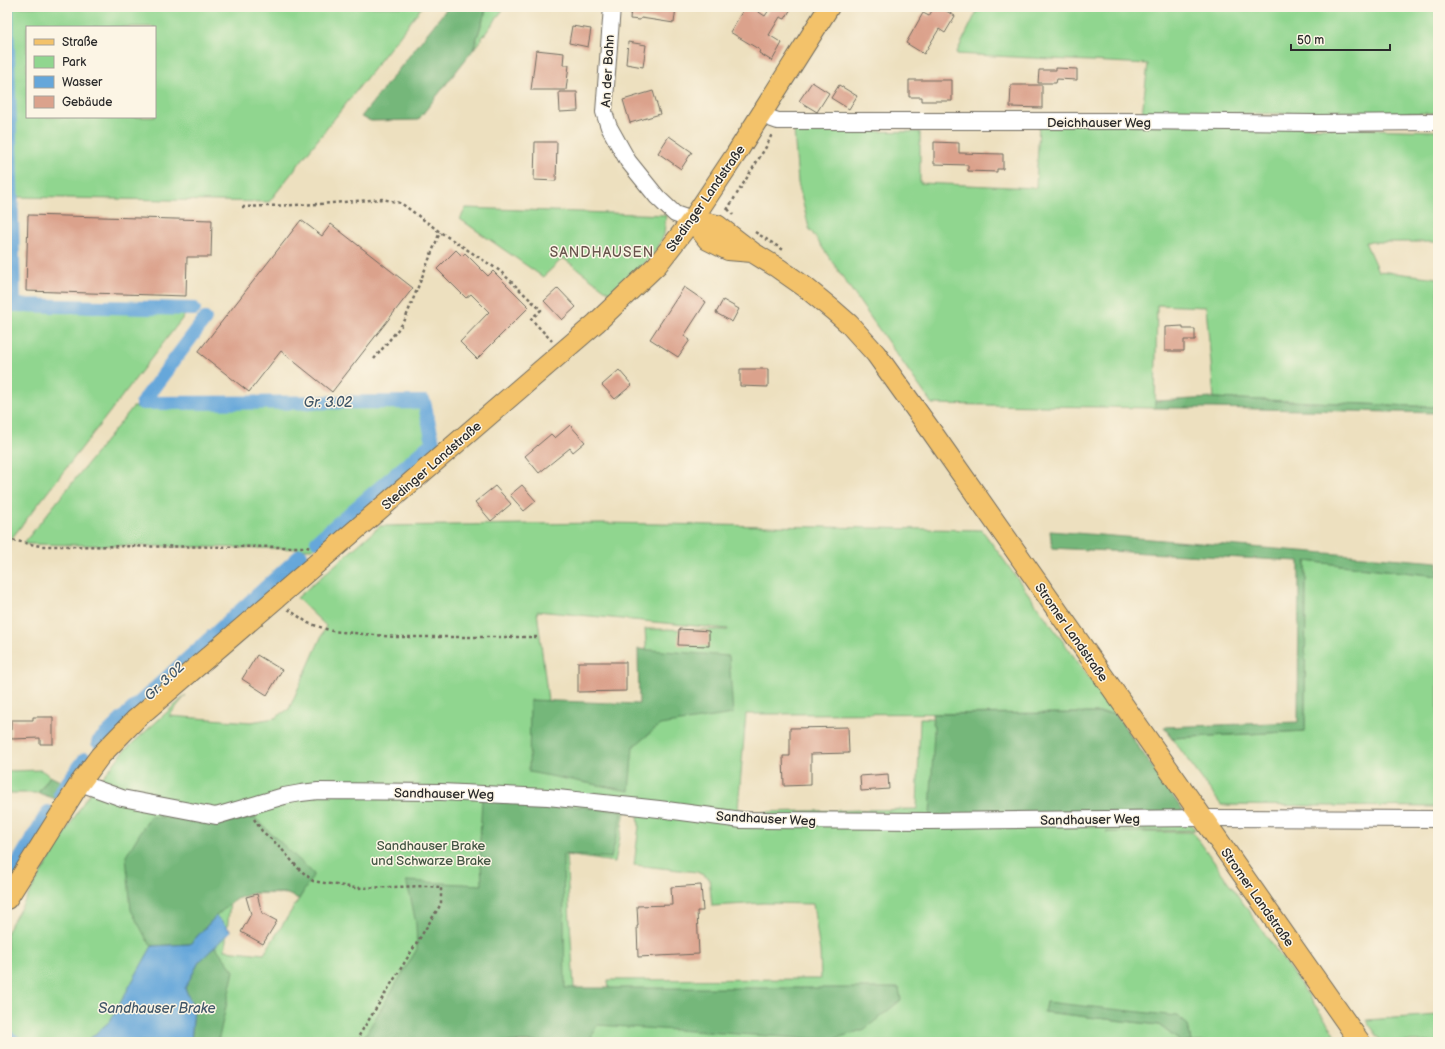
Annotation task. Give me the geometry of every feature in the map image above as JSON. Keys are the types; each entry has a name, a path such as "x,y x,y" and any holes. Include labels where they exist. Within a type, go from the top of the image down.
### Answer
{"main road":[{"name":"Stedinger Landstraße","path":"7,899 80,783 100,756 136,719 596,323 657,265 692,220 761,115 828,7"},
{"name":"Stromer Landstraße","path":"692,220 717,225 752,252 806,287 848,324 876,354 1360,1042"}],"street":[{"name":"An der Bahn","path":"612,7 607,55 604,112 609,127 628,161 658,197 675,214 692,220"},
{"name":"Deichhauser Weg","path":"761,115 778,121 1438,122"},
{"name":"Sandhauser Weg","path":"80,783 122,798 216,816 284,796 306,792 433,792 548,797 742,820 928,821 1202,818 1438,819"}],"path":[{"path":"242,207 320,204 382,199 401,203 440,232 500,272 541,310 531,319 562,352"},
{"path":"728,209 736,219"},
{"path":"374,359 404,322 440,232"},
{"path":"755,232 785,252"},
{"path":"7,539 40,546 307,547 317,552 323,558"},
{"path":"277,598 290,611 308,623 332,631 396,637 539,637"},
{"path":"247,808 262,831 279,846 298,868 313,881 355,888 441,887 441,904 355,1042"}],"green space":[{"path":"7,7 422,7 269,202 16,197 19,299 192,306 8,543"},
{"path":"448,7 487,7 473,50 418,120 371,121 361,117"},
{"path":"487,7 505,7 473,50"},
{"path":"970,7 1438,7 1438,113 1142,114 1148,64 956,54 977,11"},
{"path":"1141,123 1438,131 1438,242 1365,242 1378,271 1438,278 1438,407 1214,398 1206,307 1157,305 1155,408 932,404 809,228 798,183 794,130 920,132 920,183 1036,188 1039,124"},
{"path":"466,208 666,215 664,235 654,253 614,296 563,258 543,277 460,219"},
{"path":"1214,398 1438,407 1438,413 1155,408 1155,401"},
{"path":"420,406 429,448 313,549 23,544 133,407"},
{"name":"Sandhauser Brake und Schwarze Brake","path":"604,523 982,530 1115,713 746,714 738,809 755,812 917,809 920,718 1121,722 1195,830 1106,832 1193,832 1334,1032 1339,1042 1191,1042 1188,1026 1046,1002 1045,1012 1159,1025 1181,1042 589,1042 592,1036 572,1042 7,1042 7,931 86,798 124,751 186,695 169,716 251,722 275,718 289,709 326,626 297,598 380,526","holes":["537,611 728,629 728,630 645,629 652,725 530,701 548,701","625,811 638,814 639,826 634,865 697,872 709,878 712,906 763,903 813,904 820,952 821,979 608,980 610,1002 575,1005 566,855 615,862","231,893 302,894 264,954 225,950"]},
{"path":"1050,531 1438,562 1438,576 1306,561 1305,731 1172,738 1164,727 1298,722 1299,561 1052,548"},
{"path":"1306,561 1438,576 1438,807 1221,805 1172,738 1305,731"},
{"path":"638,649 729,656 733,714 660,725 633,747 629,791 529,772 530,700 639,704"},
{"path":"1115,713 1186,815 930,816 934,729 932,714"},
{"path":"41,770 50,776 38,793 7,793 7,771"},
{"path":"50,776 70,786 62,801 38,793"},
{"path":"482,798 623,811 611,858 563,854 565,988 899,988 901,1000 865,1029 831,1040 597,1025 589,1042 361,1042 417,949 416,924 406,881 482,885 480,840"},
{"path":"150,816 220,823 255,818 314,874 299,899 285,893 254,893 236,899 216,916 190,944 152,946 147,940 131,910 126,856"},
{"path":"215,946 234,971 218,1042 191,1042 194,1009 185,988 199,962"},
{"path":"1046,1002 1177,1016 1188,1025 1191,1042 1181,1042 1159,1025 1044,1012"},
{"path":"1438,1015 1438,1042 1382,1042 1366,1020"}],"water":[{"name":"Sandhauser Brake","path":"216,916 231,931 199,962 185,988 194,1009 191,1042 86,1042 110,1021 152,946 190,944"}],"building":[{"path":"631,7 676,7 674,23 641,18 640,20 630,19"},
{"path":"745,7 751,7 765,16 769,10 765,7 792,7 785,19 780,17 769,35 782,43 772,61 759,53 760,50 730,32"},
{"path":"934,7 939,7 955,16 945,33 939,29 924,54 906,43 923,13 929,16"},
{"path":"572,26 591,29 588,47 569,43"},
{"path":"628,42 646,45 643,67 626,64"},
{"path":"536,50 564,53 563,65 569,65 566,90 531,90"},
{"path":"1056,68 1077,69 1077,80 1057,79 1056,83 1038,83 1039,70 1056,70"},
{"path":"909,80 952,80 952,101 922,101 922,97 909,97"},
{"path":"812,82 829,93 817,112 799,101"},
{"path":"839,85 857,96 849,109 831,98"},
{"path":"1011,85 1042,85 1042,108 1010,107"},
{"path":"653,91 660,114 630,123 623,100"},
{"path":"559,92 577,92 578,111 560,112"},
{"path":"669,136 692,152 681,169 658,153"},
{"path":"535,142 557,142 556,181 534,180"},
{"path":"934,142 959,143 959,153 1003,154 1003,169 997,169 997,172 968,171 968,165 934,164"},
{"path":"28,215 212,220 211,257 187,257 186,296 26,291"},
{"path":"301,220 322,236 331,224 413,288 332,392 281,351 249,392 198,352"},
{"path":"456,250 462,256 465,253 488,276 493,271 529,307 477,359 460,342 489,312 471,294 466,298 437,269"},
{"path":"684,287 706,302 684,336 690,340 678,357 650,339"},
{"path":"558,288 576,307 562,320 544,301"},
{"path":"723,300 739,309 732,322 716,313"},
{"path":"1183,326 1183,329 1195,329 1195,340 1184,340 1184,351 1165,351 1165,327"},
{"path":"740,369 768,369 768,387 740,386"},
{"path":"619,370 632,385 615,399 602,385"},
{"path":"570,425 585,442 573,452 570,448 539,473 525,456 551,434 555,438"},
{"path":"522,485 536,501 524,511 510,495"},
{"path":"495,486 511,504 491,521 475,502"},
{"path":"679,629 709,631 709,646 678,645"},
{"path":"257,655 282,670 267,695 242,679"},
{"path":"578,662 626,662 626,691 578,692"},
{"path":"33,717 53,717 53,744 40,744 40,738 11,739 11,720 33,720"},
{"path":"848,727 849,753 811,754 811,785 784,786 783,756 790,756 790,728"},
{"path":"888,774 889,789 861,791 860,776"},
{"path":"701,885 703,911 697,911 699,954 638,957 637,906 672,905 671,887"},
{"path":"257,894 262,913 277,921 263,944 241,932 251,914 246,897"}],"waterway":[{"name":"Gr. 3.02","path":"7,11 14,305 194,309"},
{"name":"Gr. 3.02","path":"205,319 142,403 424,402 433,442 317,541"},
{"name":"Gr. 3.02","path":"98,742 301,555"},
{"name":"Gr. 3.02","path":"60,793 85,759"},
{"name":"Gr. 3.02","path":"7,881 48,812"},
{"name":"Gr. 3.02","path":"7,1037 15,1042"}],"district":[{"name":"SANDHAUSEN","path":"602,252"}]}
